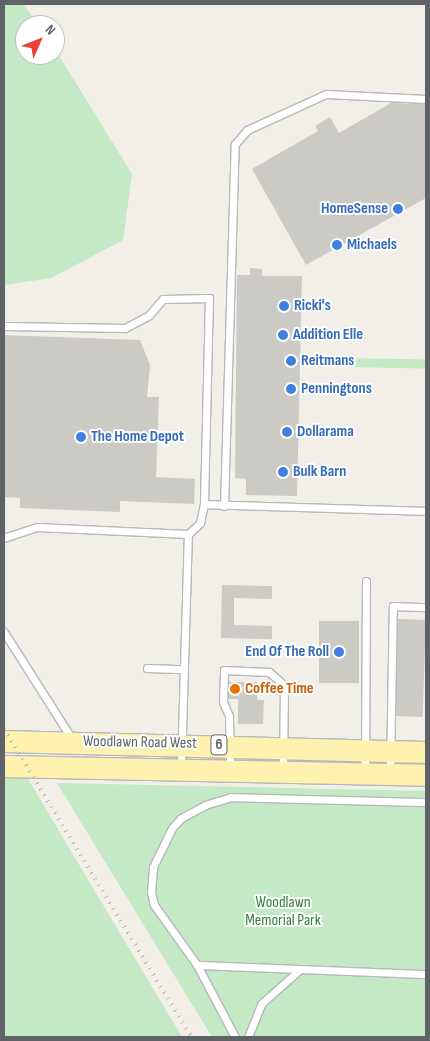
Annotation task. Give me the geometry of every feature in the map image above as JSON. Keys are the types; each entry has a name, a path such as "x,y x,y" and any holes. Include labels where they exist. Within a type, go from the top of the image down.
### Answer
{"main road":[{"name":"Woodlawn Road West","path":"4,741 182,744 426,752"},
{"name":"Woodlawn Road West","path":"4,766 426,776"}],"lane":[{"path":"224,506 235,144 247,130 326,94 426,99"},
{"path":"4,326 125,328 149,315 163,299 209,298 204,504 200,523 188,534 37,528 4,538"},
{"path":"204,504 426,511"},
{"path":"181,770 188,534"},
{"path":"365,774 366,581"},
{"path":"390,774 393,606 426,607"},
{"path":"4,632 44,698 74,742"},
{"path":"147,668 184,669"},
{"path":"230,770 229,716 223,702 224,670 269,672 284,685 283,772"},
{"path":"235,1037 196,965 168,929 154,905 151,892 158,855 181,818 205,805 232,797 426,802"},
{"path":"196,965 298,971 426,974"},
{"path":"248,1037 261,1004 298,971"}],"green space":[{"path":"4,4 23,4 31,15 15,15 15,65 65,65 132,174 123,240 51,278 4,285"},
{"path":"343,358 426,359 426,368 343,367"},
{"path":"4,774 28,779 182,1037 4,1037"},
{"name":"Woodlawn Memorial Park","path":"57,783 426,791 426,1037 212,1037"}],"building":[{"path":"391,103 426,104 426,198 306,265 252,169 318,131 315,126 330,117 339,133"},
{"path":"250,268 262,269 262,276 302,276 297,496 246,495 246,479 235,478 237,275 250,275"},
{"name":"The Home Depot","path":"4,335 140,340 150,365 147,397 159,397 156,477 195,479 194,504 120,501 120,512 20,508 20,498 4,497"},
{"path":"222,585 272,586 272,599 234,598 234,625 272,626 272,639 221,638"},
{"path":"398,619 426,620 423,717 395,716"},
{"name":"End Of The Roll","path":"319,621 359,621 359,683 319,683"},
{"path":"229,682 257,682 257,700 264,700 263,724 238,724 238,699 228,699"}],"railway":[{"path":"4,729 191,1037"}],"place":[{"name":"HomeSense","path":"398,209"},
{"name":"Michaels","path":"337,245"},
{"name":"Ricki's","path":"284,306"},
{"name":"Addition Elle","path":"283,335"},
{"name":"Reitmans","path":"291,361"},
{"name":"Penningtons","path":"291,389"},
{"name":"Dollarama","path":"287,432"},
{"name":"The Home Depot","path":"81,437"},
{"name":"Bulk Barn","path":"283,472"},
{"name":"End Of The Roll","path":"339,652"},
{"name":"Coffee Time","path":"235,689"}]}
